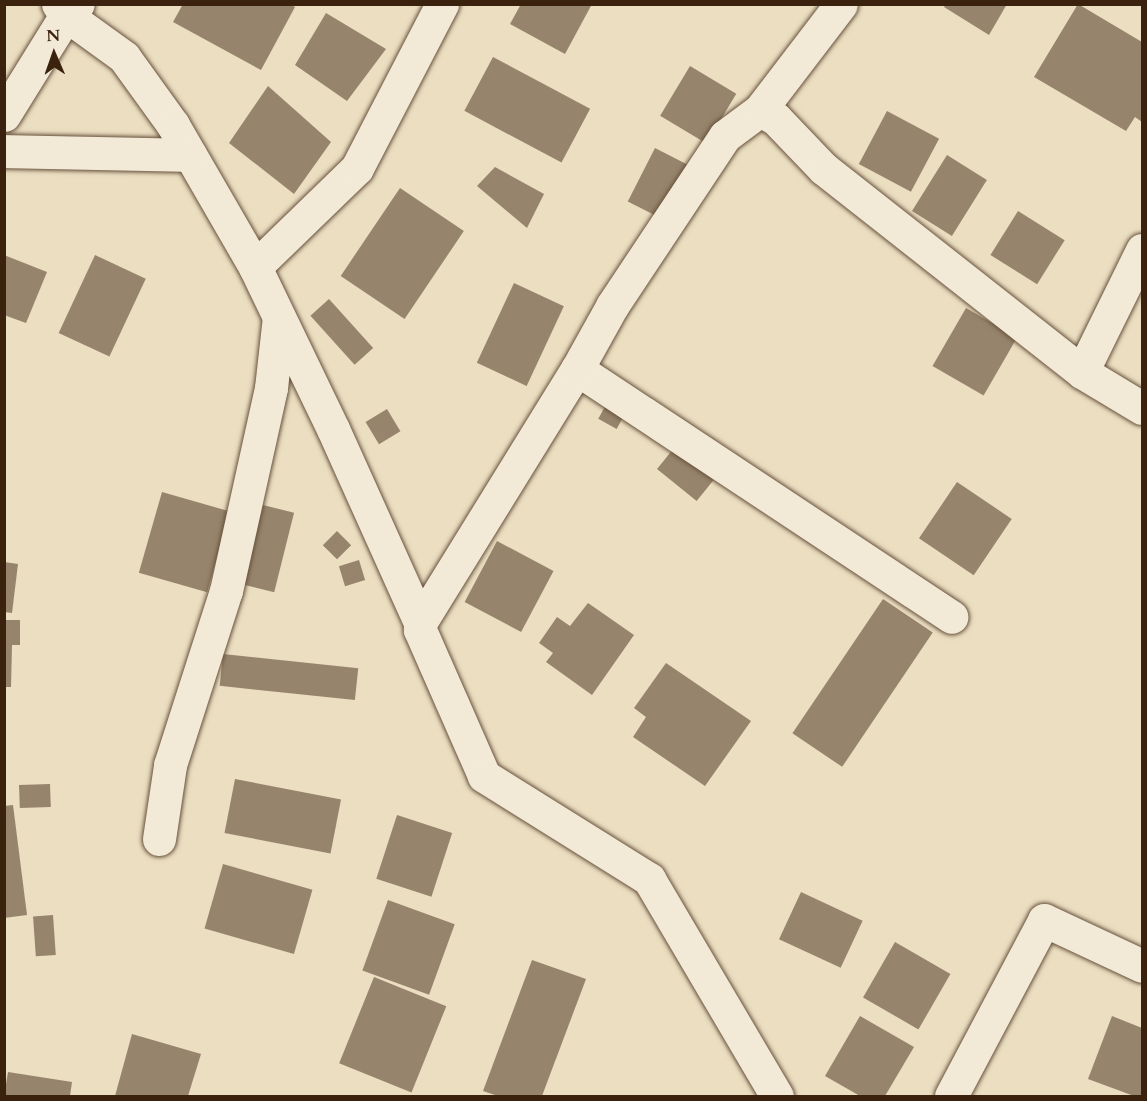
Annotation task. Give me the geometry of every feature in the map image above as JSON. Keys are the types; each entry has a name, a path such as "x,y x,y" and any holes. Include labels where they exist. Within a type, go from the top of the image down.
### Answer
{"street":[{"path":"255,267 357,168 442,4"},
{"path":"420,624 578,369 612,306 725,135 760,110 841,4"},
{"path":"4,115 67,8 124,57 173,125 255,267 420,624 420,630 484,776 649,879 777,1096"},
{"path":"760,110 776,119 824,169 1082,372 1143,408"},
{"path":"4,151 190,155"},
{"path":"1082,372 1143,250"},
{"path":"159,839 170,765 226,591 271,388 279,317"},
{"path":"578,369 951,618"},
{"path":"951,1096 1044,920 1143,966"}],"building":[{"path":"183,4 290,4 295,7 261,70 173,22"},
{"path":"521,4 592,4 565,54 510,24"},
{"path":"946,4 1007,4 989,35 944,7"},
{"path":"1078,4 1142,42 1142,122 1135,117 1126,131 1034,77"},
{"path":"326,13 386,49 347,101 295,65"},
{"path":"493,57 590,109 561,163 464,111"},
{"path":"690,66 736,94 706,144 660,116"},
{"path":"268,86 331,142 294,194 229,143"},
{"path":"887,111 939,139 911,192 859,164"},
{"path":"655,148 691,166 663,220 628,201"},
{"path":"947,155 987,180 952,236 912,211"},
{"path":"495,167 544,194 527,228 477,186"},
{"path":"400,188 464,231 405,319 341,276"},
{"path":"1018,211 1065,240 1037,284 990,255"},
{"path":"4,255 47,272 26,323 4,315"},
{"path":"95,255 146,279 109,357 59,333"},
{"path":"514,283 564,306 527,386 477,363"},
{"path":"329,299 373,348 355,365 310,316"},
{"path":"966,308 1017,337 984,396 932,366"},
{"path":"607,403 625,413 617,429 598,419"},
{"path":"387,409 400,431 379,444 366,422"},
{"path":"674,448 714,480 697,501 657,469"},
{"path":"957,482 1012,519 974,575 919,538"},
{"path":"162,492 230,512 207,592 139,573"},
{"path":"263,505 294,513 274,592 243,585"},
{"path":"337,531 351,545 337,559 323,545"},
{"path":"497,541 554,571 521,632 465,602"},
{"path":"359,560 365,580 345,586 339,566"},
{"path":"4,562 18,564 12,613 4,612"},
{"path":"883,599 933,633 842,767 792,733"},
{"path":"588,603 634,635 592,695 546,662 553,653 539,643 557,617 570,626"},
{"path":"4,620 20,620 20,645 12,645 11,687 4,687"},
{"path":"223,654 358,668 355,700 220,686"},
{"path":"666,663 751,721 705,786 633,737 646,717 634,708"},
{"path":"235,779 341,800 331,854 225,833"},
{"path":"50,784 51,807 20,808 19,785"},
{"path":"13,805 27,915 4,918 4,806"},
{"path":"397,815 452,833 431,897 376,879"},
{"path":"223,864 312,890 294,954 205,928"},
{"path":"801,892 863,921 841,968 779,939"},
{"path":"388,900 455,924 429,995 362,970"},
{"path":"53,915 56,955 36,956 33,916"},
{"path":"895,942 950,974 918,1029 863,997"},
{"path":"532,960 586,979 542,1096 498,1096 483,1091"},
{"path":"374,977 446,1006 411,1092 339,1063"},
{"path":"860,1016 914,1047 885,1096 860,1096 825,1076"},
{"path":"1112,1016 1142,1028 1142,1096 1134,1096 1088,1079"},
{"path":"132,1034 201,1054 188,1096 115,1096"},
{"path":"8,1072 72,1082 70,1096 4,1096"}]}
